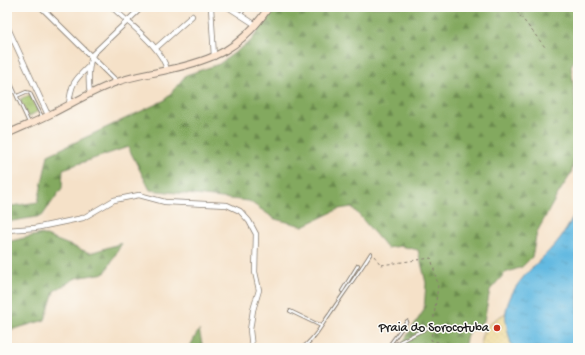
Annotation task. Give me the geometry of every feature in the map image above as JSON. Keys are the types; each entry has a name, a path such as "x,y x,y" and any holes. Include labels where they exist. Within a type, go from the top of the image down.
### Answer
{"main road":[{"path":"7,134 117,82 137,76 195,64 214,57 236,44 256,25 269,7"}],"street":[{"path":"41,7 117,82"},
{"path":"112,7 156,48 164,60 167,70"},
{"path":"90,94 90,64 95,51 142,7"},
{"path":"212,7 214,57"},
{"path":"228,7 256,25"},
{"path":"156,48 192,16"},
{"path":"7,26 45,116"},
{"path":"69,105 70,89 73,82 90,64"},
{"path":"7,230 35,228 83,218 114,200 139,195 165,202 227,205 240,211 249,221 256,234 255,272 259,290 253,310 250,330 252,348"}],"lane":[{"path":"241,15 245,7"},
{"path":"7,75 29,124"},
{"path":"17,96 26,92 30,93 45,116"},
{"path":"302,348 308,344 371,253"},
{"path":"342,291 358,265"},
{"path":"355,270 359,272"},
{"path":"290,311 321,326"},
{"path":"387,348 407,321"},
{"path":"387,348 427,328"}],"path":[{"path":"500,7 517,12 545,47"},
{"path":"371,253 381,265 431,258 438,285 431,340 459,348"}],"green space":[{"path":"275,7 578,7 578,54 571,66 576,109 576,152 571,174 537,232 532,257 522,267 505,273 490,290 484,321 467,334 464,348 399,348 424,310 426,283 418,250 401,246 387,248 352,207 339,209 303,226 275,219 249,201 150,190 128,147 63,169 62,188 42,216 7,222 7,200 12,206 38,202 48,155 165,100 186,75 219,64 251,41"},
{"path":"30,95 38,111 28,117 20,99"},
{"path":"41,234 90,253 122,243 105,273 76,278 54,291 45,320 7,331 7,242"},
{"path":"199,330 203,348 189,348"}],"sand":[{"name":"Praia do Sorocotuba","path":"506,313 512,348 481,348 482,336 487,326 495,319"}],"water":[{"path":"578,205 578,348 512,348 506,320 506,311 509,300 520,282 560,238 572,220"}],"place":[{"name":"Praia do Sorocotuba","path":"497,328"}]}
